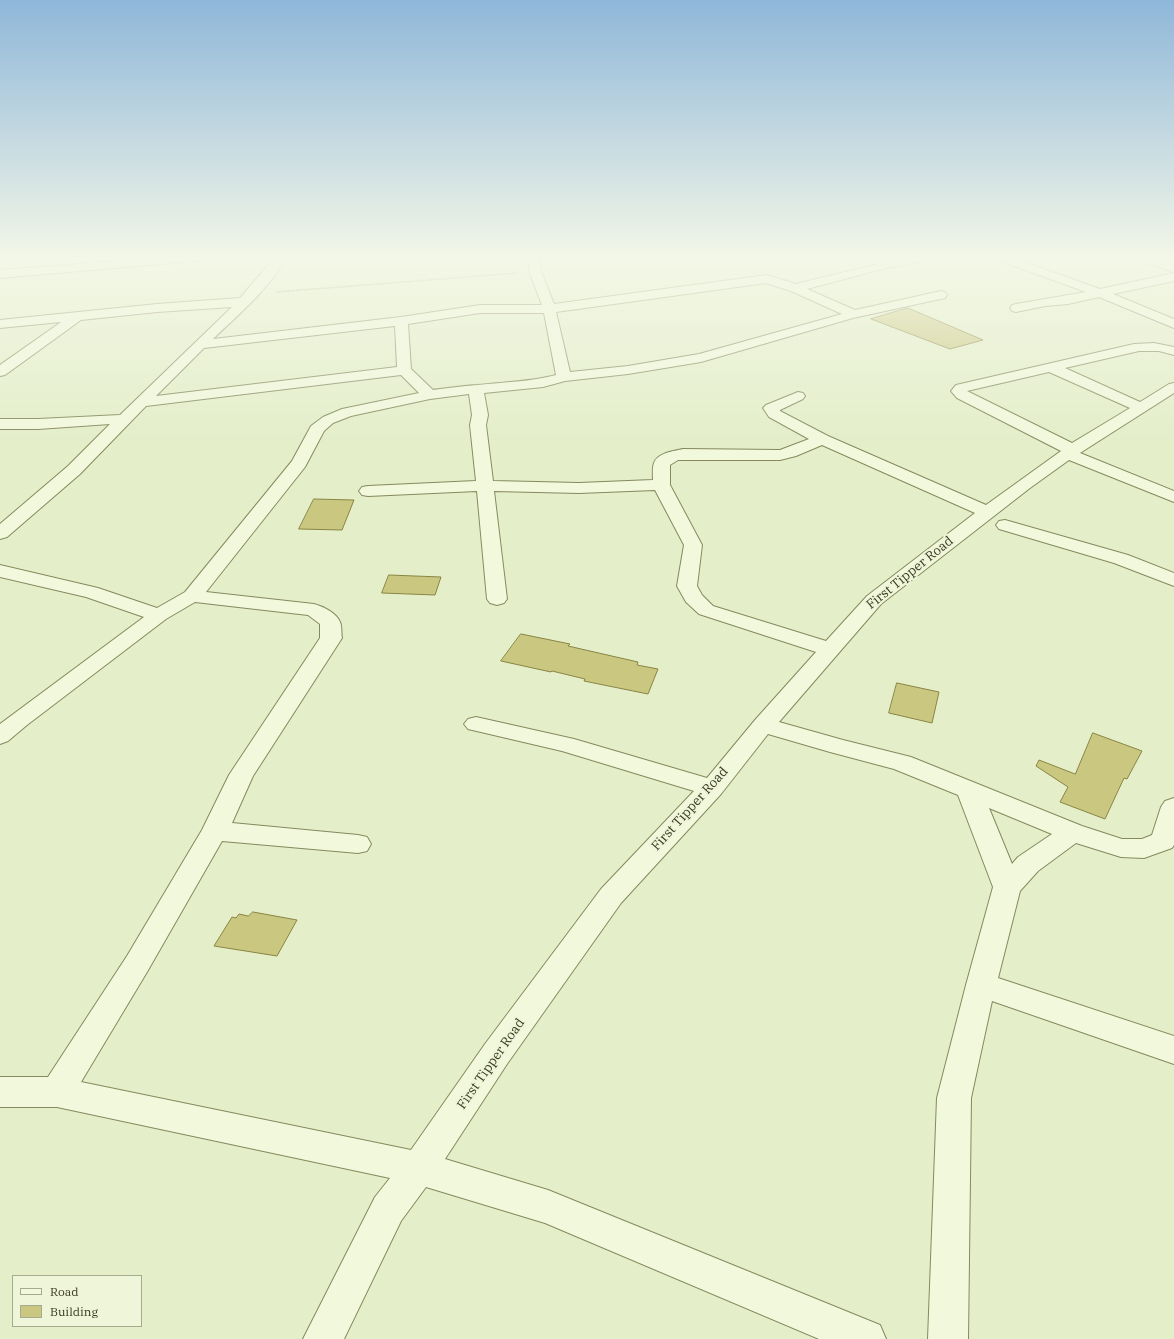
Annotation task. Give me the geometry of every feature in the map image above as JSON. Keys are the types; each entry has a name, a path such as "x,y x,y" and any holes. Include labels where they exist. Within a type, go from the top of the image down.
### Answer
{"street":[{"path":"0,324 51,319"},
{"path":"0,372 73,319"},
{"path":"0,534 64,480 225,319"},
{"path":"204,340 238,339 411,319"},
{"path":"552,319 564,377"},
{"path":"0,736 25,715 159,615 192,596 299,463 317,429 328,420 347,412 430,396 476,389 535,384 564,377 622,371 701,358 834,319"},
{"path":"1163,319 1174,324"},
{"path":"401,321 404,370 430,396"},
{"path":"24,354 33,333 25,322"},
{"path":"1174,351 1152,346 1134,348 961,388 958,391 962,395 1071,452 1174,497"},
{"path":"0,361 24,354"},
{"path":"1050,367 1142,408"},
{"path":"141,402 404,370"},
{"name":"First Tipper Road","path":"323,1339 388,1209 419,1168 496,1054 611,896 712,788 763,725 830,649 874,600 996,518 1071,452 1174,387"},
{"path":"476,389 480,415 478,425 484,486 497,599"},
{"path":"798,396 772,408 774,414 822,439 996,518 1121,559 1174,580"},
{"path":"0,424 38,424 124,419"},
{"path":"822,439 790,453 780,455 683,454 673,456 662,463 661,485 693,545 688,586 693,598 706,610 830,649"},
{"path":"368,491 484,486 579,488 661,485"},
{"path":"0,571 91,592 159,615"},
{"path":"57,1092 137,964 215,831 241,775 331,638 330,622 314,610 192,596"},
{"path":"476,724 566,744 712,788"},
{"path":"763,725 838,747 902,763 1073,832 1121,848 1144,849 1163,841 1174,807"},
{"path":"969,790 1007,887"},
{"path":"215,831 358,844"},
{"path":"948,1339 954,1098 981,985 1007,887 1028,864 1073,832"},
{"path":"981,985 1174,1050"},
{"path":"0,1092 57,1092 419,1168 548,1207 866,1339"}],"building":[{"path":"872,319 935,319 983,340 950,349"},
{"path":"314,499 354,500 342,530 299,529"},
{"path":"389,575 441,577 435,595 382,593"},
{"path":"521,634 570,644 568,646 638,662 637,665 658,669 648,694 584,681 585,679 552,671 501,661"},
{"path":"897,683 939,692 932,723 889,713"},
{"path":"1093,733 1142,751 1127,779 1124,778 1105,819 1060,802 1068,787 1036,766 1039,760 1075,774"},
{"path":"253,912 297,920 277,956 214,946 232,917 236,918 239,914 248,916"}]}
